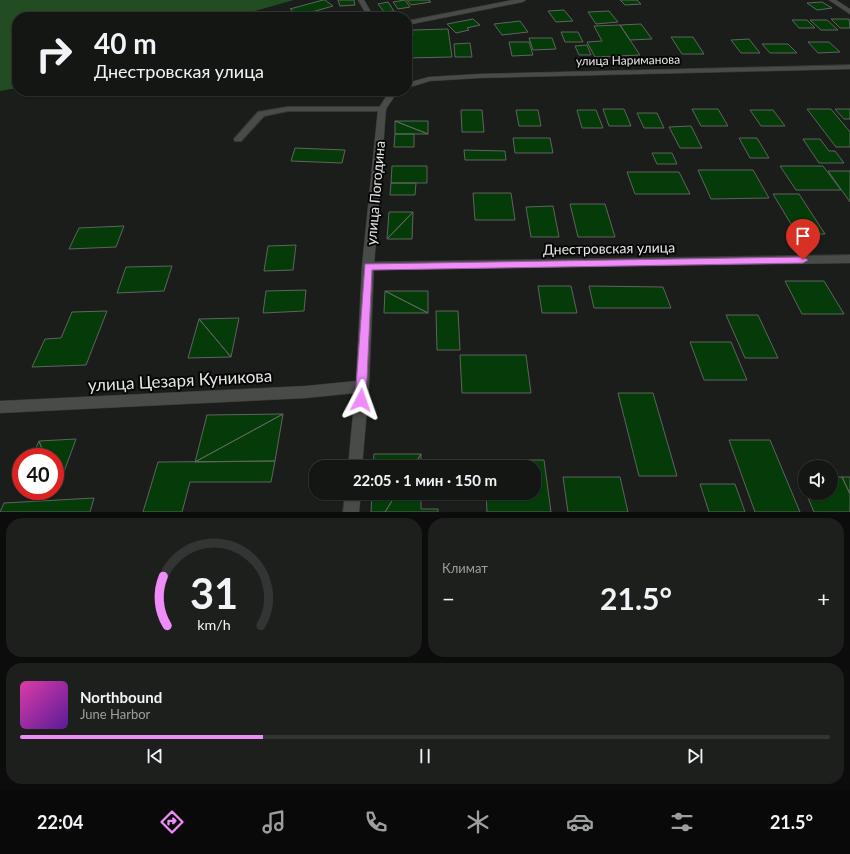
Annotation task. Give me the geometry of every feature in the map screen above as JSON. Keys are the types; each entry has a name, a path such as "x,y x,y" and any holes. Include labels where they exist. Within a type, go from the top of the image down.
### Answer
{"street":[{"path":"361,0 367,12"},
{"path":"412,22 523,0"},
{"path":"832,0 850,12"},
{"name":"улица Нариманова","path":"412,84 429,79 479,76 850,67"},
{"name":"улица Погодина","path":"356,460 362,386 368,266 382,110 391,96"},
{"name":"Днестровская улица","path":"368,266 850,259"},
{"name":"улица Цезаря Куникова","path":"0,407 306,392 362,386"},
{"path":"351,512 352,500"}],"lane":[{"path":"238,139 261,114 288,109 382,110"}],"green space":[{"path":"0,0 294,0 251,12 12,12 12,89 0,91"}],"building":[{"path":"323,0 333,6 312,12 293,12 290,9"},
{"path":"338,0 354,0 355,5 340,6"},
{"path":"405,0 410,7 398,9 393,2"},
{"path":"407,0 429,0 431,2 411,5"},
{"path":"620,0 637,0 641,4 625,5"},
{"path":"388,2 394,11 384,12 378,4"},
{"path":"822,2 832,8 817,10 807,3"},
{"path":"564,10 573,21 556,22 548,11"},
{"path":"609,11 618,22 596,24 588,12"},
{"path":"473,19 480,25 467,28 469,30 456,33 447,24"},
{"path":"831,19 849,19 850,28 840,28"},
{"path":"792,20 807,20 815,28 799,28"},
{"path":"810,20 827,20 838,30 821,30"},
{"path":"520,21 528,32 502,35 494,24"},
{"path":"641,24 652,39 630,40 620,25"},
{"path":"620,25 640,55 595,57 587,42 602,41 594,26"},
{"path":"448,29 452,57 412,58 412,30"},
{"path":"561,32 578,32 583,42 565,42"},
{"path":"671,37 693,37 704,54 682,54"},
{"path":"529,38 552,38 556,49 533,50"},
{"path":"749,39 760,53 741,53 731,40"},
{"path":"509,42 529,42 533,55 512,56"},
{"path":"808,42 829,42 840,52 818,53"},
{"path":"470,43 472,57 455,57 454,44"},
{"path":"762,44 788,44 797,53 770,53"},
{"path":"587,45 591,55 579,55 575,46"},
{"path":"603,109 624,109 631,126 609,126"},
{"path":"692,109 718,109 728,126 701,126"},
{"path":"807,109 831,109 850,132 850,147 836,147"},
{"path":"835,109 850,109 850,119 844,119"},
{"path":"461,110 482,110 484,132 462,132"},
{"path":"516,110 538,110 541,126 519,126"},
{"path":"577,110 596,110 603,128 582,128"},
{"path":"750,110 773,110 785,126 761,126"},
{"path":"637,113 657,113 664,128 644,128"},
{"path":"395,121 428,134 395,134"},
{"path":"395,121 428,121 428,134"},
{"path":"691,126 702,148 680,148 669,127"},
{"path":"395,134 414,134 414,147 394,147"},
{"path":"513,138 550,138 553,153 515,153"},
{"path":"739,138 757,138 769,158 750,158"},
{"path":"803,139 820,139 829,151 835,151 844,163 819,163"},
{"path":"295,148 345,150 342,163 291,161"},
{"path":"464,150 505,151 506,160 465,160"},
{"path":"652,153 672,153 677,164 657,164"},
{"path":"392,166 427,166 427,183 391,183"},
{"path":"780,166 823,166 841,190 796,190"},
{"path":"698,170 753,170 769,198 711,199"},
{"path":"828,171 850,171 850,202"},
{"path":"627,172 679,172 690,194 635,194"},
{"path":"391,183 416,183 415,195 390,195"},
{"path":"473,193 511,193 515,220 475,220"},
{"path":"773,194 799,194 825,234 797,234"},
{"path":"570,204 605,204 615,237 578,237"},
{"path":"553,206 559,237 531,237 526,207"},
{"path":"389,212 413,212 387,239"},
{"path":"413,212 412,239 387,239"},
{"path":"124,226 116,247 69,249 79,228"},
{"path":"296,245 293,270 264,271 268,246"},
{"path":"172,266 164,291 117,293 126,267"},
{"path":"785,281 824,281 844,314 802,314"},
{"path":"538,286 571,286 577,313 542,313"},
{"path":"589,286 663,287 671,308 594,308"},
{"path":"306,290 304,311 263,313 266,291"},
{"path":"385,291 428,291 428,313"},
{"path":"385,291 428,313 384,313"},
{"path":"107,311 86,365 32,367 45,339 61,338 72,312"},
{"path":"436,311 458,311 460,350 437,350"},
{"path":"726,315 758,315 778,358 745,358"},
{"path":"239,318 231,357 199,319"},
{"path":"199,319 231,357 188,358"},
{"path":"690,342 731,342 747,380 704,380"},
{"path":"460,355 526,355 531,393 462,393"},
{"path":"618,393 653,393 677,476 639,476"},
{"path":"283,414 195,462 207,415"},
{"path":"283,414 275,461 195,462"},
{"path":"76,439 64,472 64,448 42,448 39,441"},
{"path":"729,440 770,440 800,512 755,512"},
{"path":"39,441 42,448 36,448"},
{"path":"374,454 421,454 417,460 374,460"},
{"path":"421,454 421,460 417,460"},
{"path":"541,460 544,460 551,512 487,512 486,500 541,500"},
{"path":"275,461 271,482 190,482 182,512 143,512 158,462"},
{"path":"563,477 620,477 628,512 568,512"},
{"path":"838,477 842,477 850,494 850,512 814,512 809,500 838,500"},
{"path":"842,477 850,477 850,494"},
{"path":"700,484 735,484 745,512 709,512"},
{"path":"94,498 90,512 0,512 4,503"},
{"path":"372,500 393,500 385,512 371,512"},
{"path":"393,500 421,500 421,509 438,509 438,512 385,512"}],"route":[{"path":"361,400 368,266 803,260"}]}
